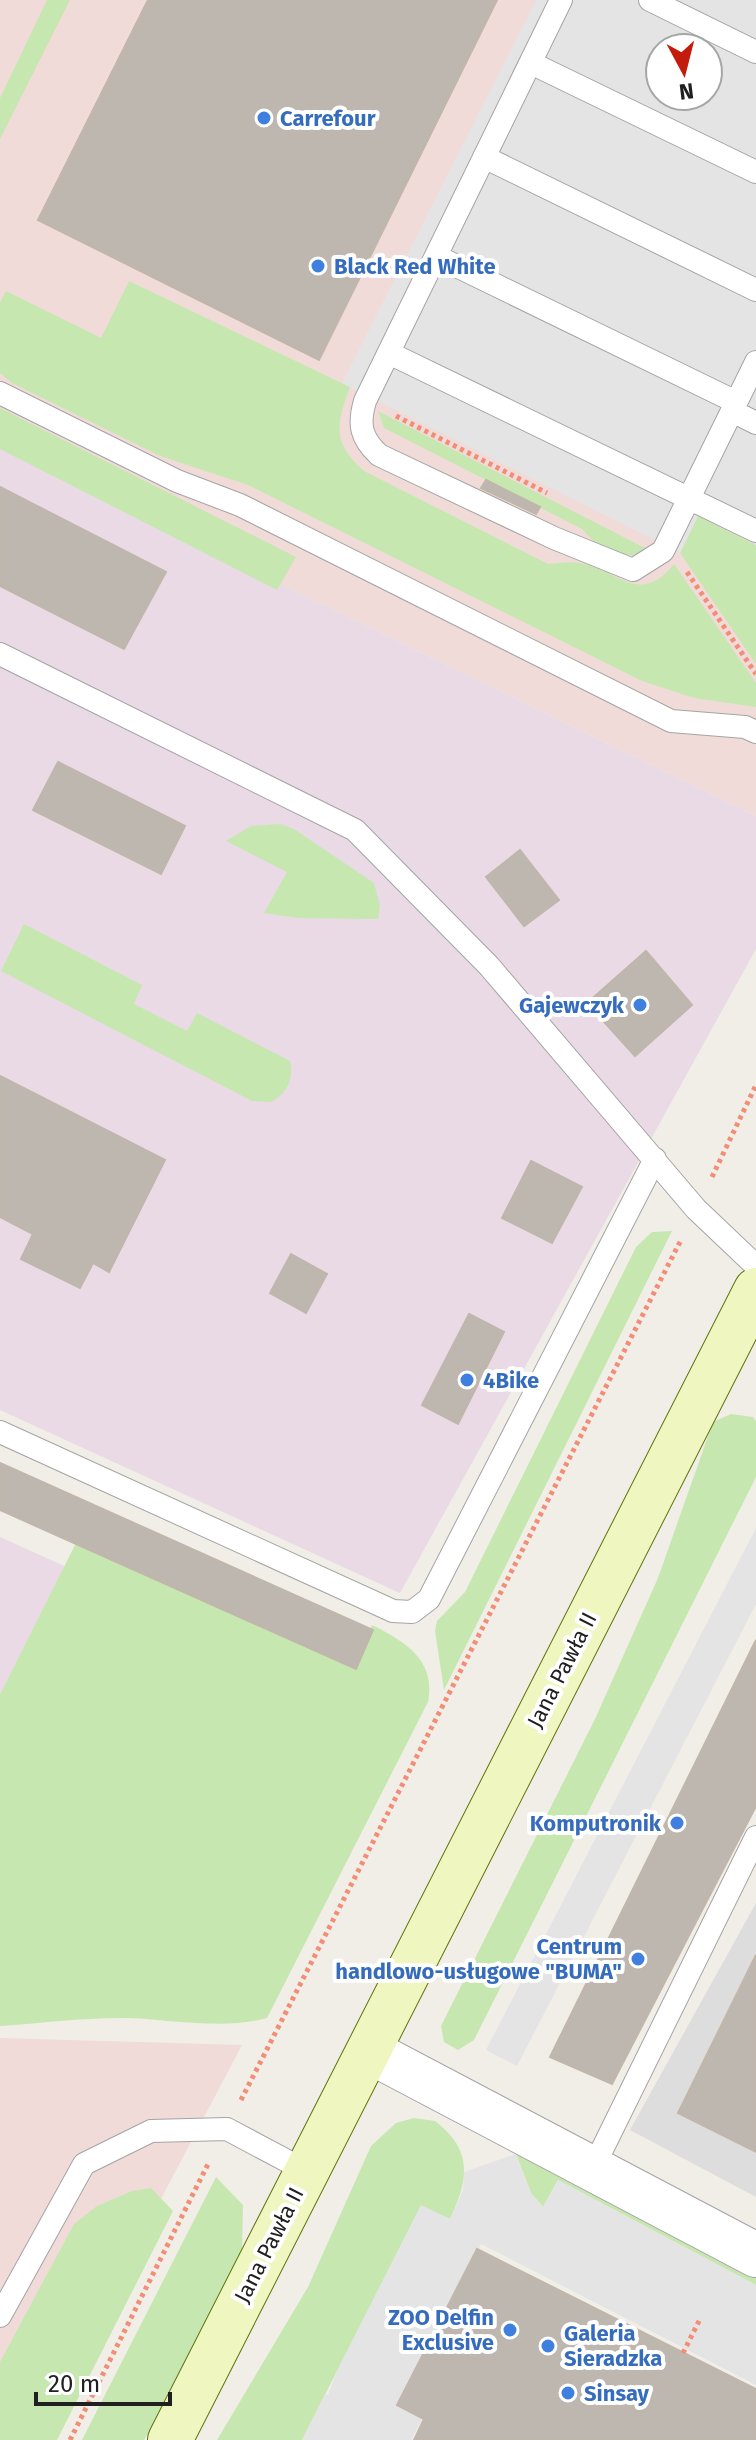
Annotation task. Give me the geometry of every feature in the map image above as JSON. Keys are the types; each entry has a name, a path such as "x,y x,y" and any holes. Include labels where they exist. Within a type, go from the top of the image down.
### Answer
{"main road":[{"name":"Jana Pawła II","path":"170,2440 756,1290"}],"street":[{"path":"369,2051 756,2255"}],"lane":[{"path":"561,0 365,401 360,417 364,441 379,455 554,538 633,570 648,563 666,546 756,362"},
{"path":"650,0 756,52"},
{"path":"531,63 756,172"},
{"path":"484,157 756,290"},
{"path":"436,256 734,407 756,423"},
{"path":"389,353 756,531"},
{"path":"0,393 177,481 240,505 671,721 745,727 756,732"},
{"path":"0,654 355,830 489,966 696,1209 756,1266"},
{"path":"0,1432 393,1611 412,1612 429,1599 655,1159"},
{"path":"592,2170 756,1837"},
{"path":"0,2316 84,2164 151,2131 227,2129 306,2171"}],"path":[{"path":"70,2440 696,1209 756,1085"},
{"path":"683,2353 700,2319"}],"shaded area":[{"path":"0,0 756,0 756,816 0,447"},
{"path":"536,0 756,0 756,545 698,516 680,553 342,383"},
{"path":"0,447 756,816 756,949 400,1593 0,1410"},
{"path":"756,1528 756,1604 517,2066 486,2050"},
{"path":"0,1537 73,1570 0,1716"},
{"path":"756,1903 756,2197 630,2130"},
{"path":"0,2038 242,2045 34,2440 0,2440"},
{"path":"516,2154 531,2193 543,2207 558,2180 756,2285 756,2385 481,2244 402,2400 423,2417 411,2440 302,2440 325,2394 328,2395 336,2373 421,2205 450,2219 463,2190 464,2172"}],"green space":[{"path":"47,0 70,0 0,139 0,98"},
{"path":"129,281 350,387 340,432 346,451 364,471 548,564 580,563 639,584 662,577 674,564 756,683 756,707 694,698 642,681 248,485 160,456 12,383 0,373 0,303 6,291 101,338"},
{"path":"0,408 296,557 277,590 0,449"},
{"path":"378,411 645,548 641,554 632,555 608,550 582,529 384,428"},
{"path":"698,516 756,545 756,664 680,553"},
{"path":"280,824 294,829 374,883 380,906 378,919 298,918 264,913 287,872 226,841 251,826"},
{"path":"24,924 142,985 134,1004 187,1031 197,1013 290,1061 290,1080 285,1090 271,1102 252,1101 1,971"},
{"path":"672,1231 444,1690 435,1631 437,1621 465,1592 636,1247 652,1232"},
{"path":"731,1414 753,1417 756,1421 756,1477 474,2040 458,2050 444,2042 441,2026 595,1719 658,1578 713,1422"},
{"path":"77,1541 356,1662 372,1625 407,1646 423,1664 429,1687 428,1702 267,2018 216,2024 98,2018 0,2026 0,1695"},
{"path":"414,2118 435,2121 456,2143 461,2154 464,2178 450,2219 421,2206 302,2440 217,2440 308,2287 371,2146 396,2123"},
{"path":"516,2154 587,2183 756,2272 756,2285 558,2180 543,2207 531,2193"},
{"path":"216,2177 243,2205 242,2251 144,2440 82,2440"},
{"path":"151,2188 173,2211 57,2440 0,2440 0,2362 74,2224 97,2206 132,2191"}],"building":[{"name":"Carrefour","path":"148,0 497,0 319,360 38,220"},
{"path":"486,480 540,507 536,514 481,488"},
{"path":"0,487 166,572 124,649 0,586"},
{"path":"58,762 185,826 161,874 33,810"},
{"path":"520,850 559,900 524,926 486,877"},
{"path":"646,951 692,1005 635,1056 587,1003"},
{"path":"0,1076 165,1160 109,1272 93,1263 80,1288 21,1259 33,1234 0,1217"},
{"path":"531,1161 582,1187 552,1243 502,1218"},
{"path":"291,1254 327,1274 306,1313 270,1293"},
{"path":"469,1314 504,1332 458,1424 422,1405"},
{"path":"0,1463 373,1630 356,1669 0,1510"},
{"name":"Centrum handlowo-usługowe \"BUMA\"","path":"756,1640 756,1806 612,2084 550,2057"},
{"path":"756,1955 756,2152 678,2113"},
{"name":"Galeria Sieradzka","path":"477,2249 756,2389 756,2440 414,2440 424,2419 397,2405"}],"place":[{"name":"Carrefour","path":"264,118"},
{"name":"Black Red White","path":"318,266"},
{"name":"Gajewczyk","path":"640,1005"},
{"name":"4Bike","path":"467,1380"},
{"name":"Komputronik","path":"677,1823"},
{"name":"Centrum handlowo-usługowe \"BUMA\"","path":"638,1959"},
{"name":"ZOO Delfin Exclusive","path":"510,2330"},
{"name":"Galeria Sieradzka","path":"548,2346"},
{"name":"Sinsay","path":"568,2393"}]}
